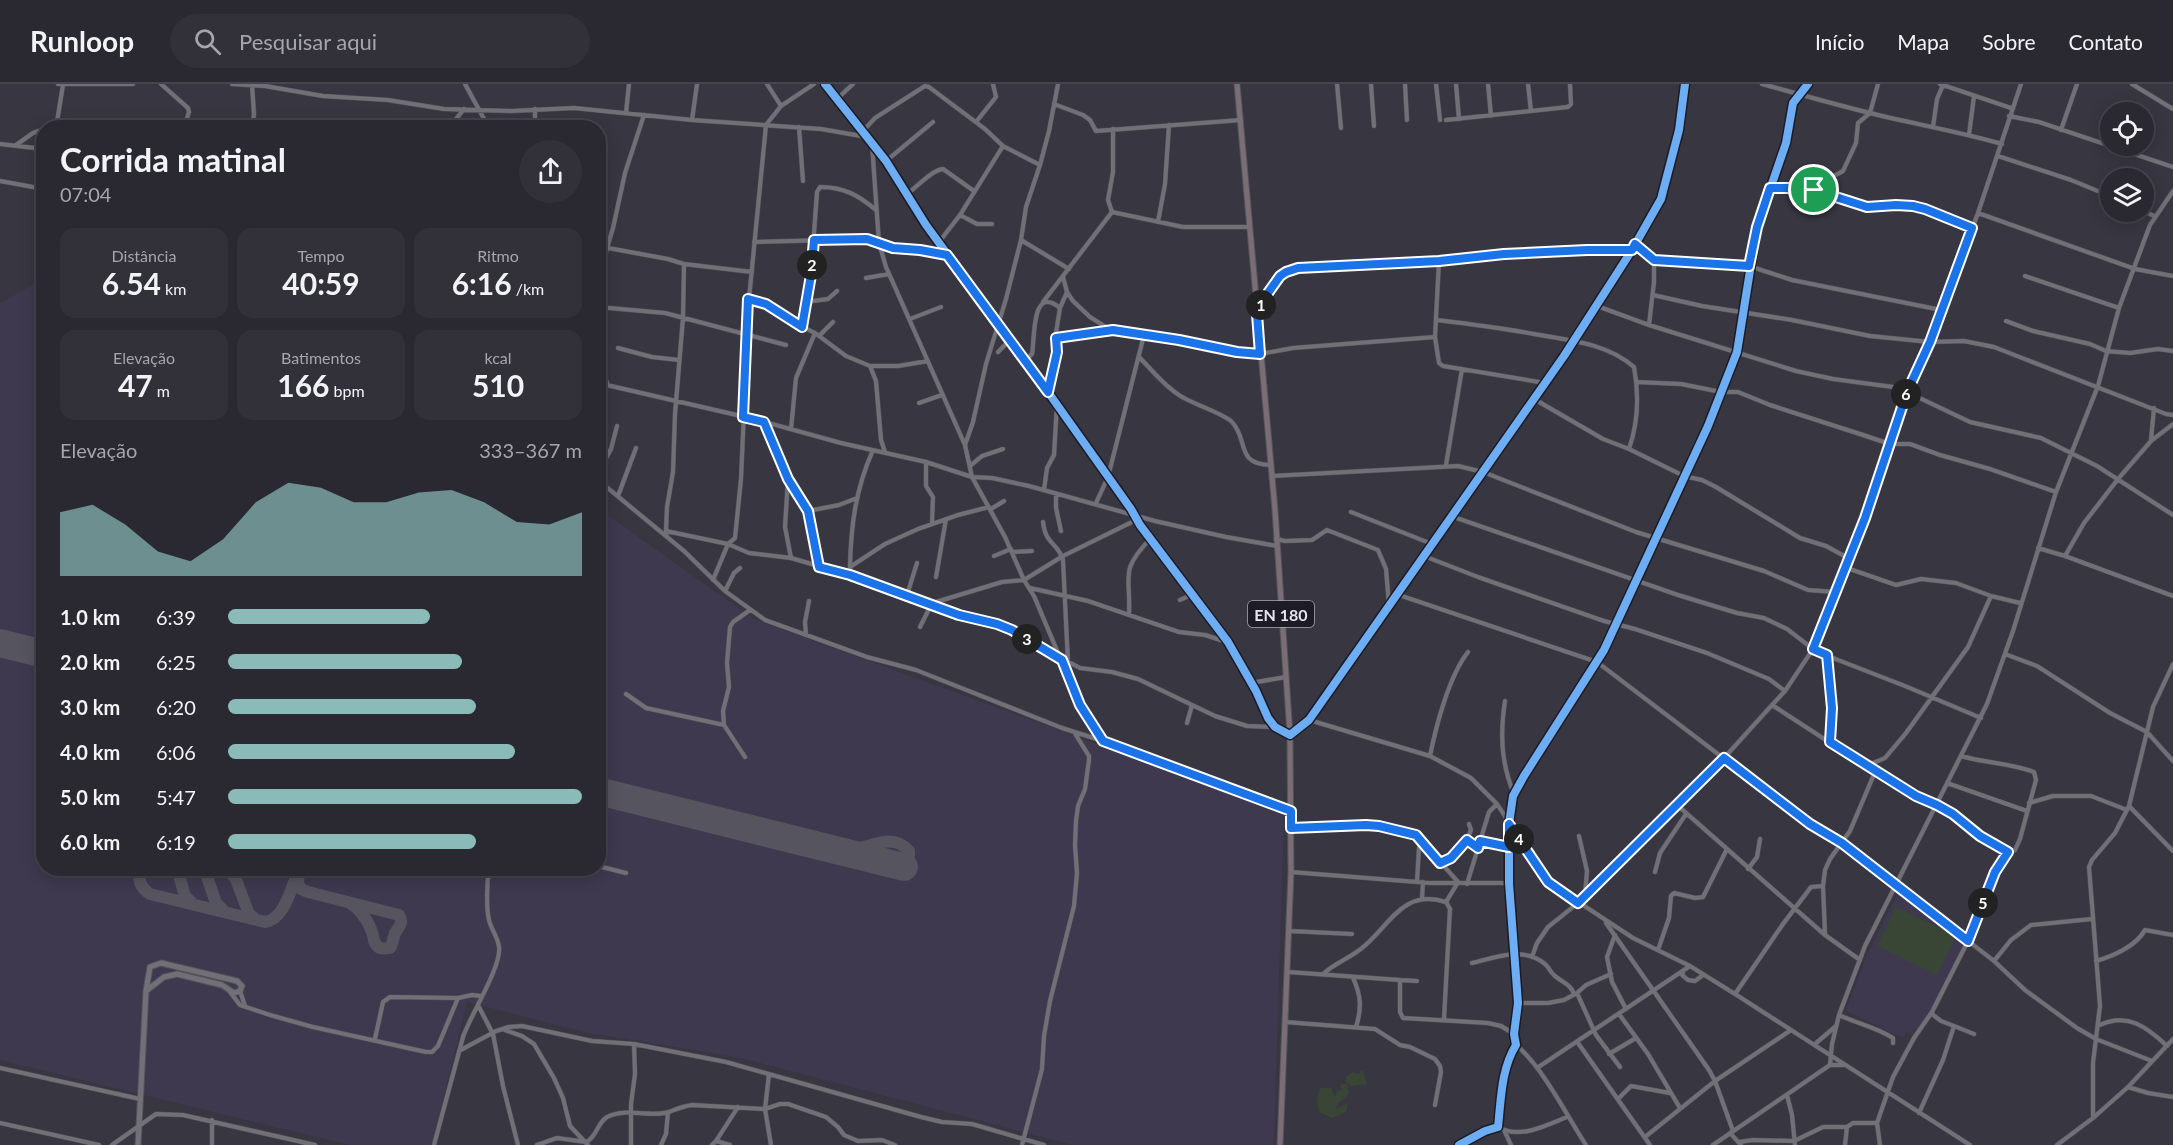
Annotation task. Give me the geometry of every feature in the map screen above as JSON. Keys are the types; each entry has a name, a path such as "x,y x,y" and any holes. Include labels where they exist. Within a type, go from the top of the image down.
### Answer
{"main road":[{"name":"EN 180","path":"1237,84 1272,476 1290,735 1291,872 1280,1145"}],"street":[{"path":"57,120 62,84 133,84"},
{"path":"161,84 188,108 186,120"},
{"path":"232,84 265,85 323,96 388,100 444,109 574,108 692,120 837,130 867,137"},
{"path":"465,84 484,120"},
{"path":"626,114 629,84"},
{"path":"692,120 697,84"},
{"path":"767,84 782,106"},
{"path":"713,580 728,544 735,538 736,531 748,299 766,125 782,106 814,84"},
{"path":"825,84 886,161 947,255 1057,404 1136,520 1228,642 1268,718 1275,727 1290,735 1309,720 1425,556 1597,306 1633,247 1661,199 1679,130 1685,84"},
{"path":"837,99 853,84"},
{"path":"976,122 996,98 993,84"},
{"path":"965,445 1021,240 1026,207 1040,165 1058,84"},
{"path":"1336,84 1341,128"},
{"path":"1371,84 1374,126"},
{"path":"1405,84 1407,120"},
{"path":"1436,84 1440,120"},
{"path":"1456,84 1459,119"},
{"path":"1488,84 1491,116"},
{"path":"1528,84 1531,111"},
{"path":"1446,120 1570,106 1570,84"},
{"path":"1762,84 1799,96 2002,144"},
{"path":"1586,1145 1537,1068 1526,1053 1516,1045 1514,1034 1518,1003 1509,883 1509,824 1514,795 1597,662 1617,625 1721,392 1737,352 1757,227 1778,171 1786,143 1793,102 1808,84"},
{"path":"1814,190 1823,178 1843,171 1856,143 1859,120 1870,113 1878,84"},
{"path":"1932,128 1942,84 2011,108"},
{"path":"1532,957 1537,943 1548,927 1578,903 1724,758 1785,691 1813,649 1865,518 1907,392 1930,342 1978,213 2002,144 2011,108 2021,84"},
{"path":"2061,130 2077,84"},
{"path":"252,85 253,120"},
{"path":"863,131 875,118 920,85 929,87 976,122 1003,146 1040,165"},
{"path":"2135,85 2173,109"},
{"path":"1969,135 1974,96"},
{"path":"1054,104 1083,115 1090,120 1096,130 1240,120"},
{"path":"455,120 464,109"},
{"path":"535,109 535,120"},
{"path":"606,253 625,173 644,115"},
{"path":"2009,116 2039,122 2173,167"},
{"path":"886,161 933,122"},
{"path":"1158,222 1165,184 1169,125"},
{"path":"799,127 803,181"},
{"path":"1112,212 1108,200 1113,172 1113,129"},
{"path":"15,146 36,132"},
{"path":"872,143 879,243 889,274 965,445 972,477 1012,550 1080,705 1103,741"},
{"path":"0,144 36,148"},
{"path":"939,242 960,215 1003,146"},
{"path":"1998,156 2100,192"},
{"path":"907,194 919,187 934,171 944,168 974,191"},
{"path":"0,181 36,188"},
{"path":"802,327 814,240 817,192 820,188 834,187 849,190 876,210"},
{"path":"1770,188 1814,190 1867,207 1913,206 1972,228"},
{"path":"2154,216 2173,191"},
{"path":"1112,212 1183,227 1250,227"},
{"path":"1025,361 1032,354 1037,312 1112,212"},
{"path":"1978,213 2135,269 2173,276"},
{"path":"960,215 977,224 992,224"},
{"path":"1830,1065 1836,1025 1860,960 1981,718 2005,654 2056,492 2098,386 2119,308 2152,222"},
{"path":"754,242 867,239 893,248 947,255"},
{"path":"1021,240 1069,269"},
{"path":"1257,314 1268,291 1280,276 1298,268 1439,261 1504,254 1633,247 1654,260 1749,266 1792,280 1941,310"},
{"path":"608,248 684,264 752,272"},
{"path":"1649,325 1654,260"},
{"path":"1439,261 1435,337 1439,363 1443,366 1545,383"},
{"path":"666,533 667,507 673,472 683,318 684,264"},
{"path":"866,278 889,274"},
{"path":"2025,276 2119,308"},
{"path":"1064,277 1067,292 1087,314 1113,330"},
{"path":"806,302 828,299 837,291"},
{"path":"1048,392 1057,352 1056,338 1060,308 1067,292"},
{"path":"1653,295 1870,336 1930,342 1964,341 1994,347 2049,370 2173,415"},
{"path":"748,299 766,304 817,335 846,356 870,366 898,366 928,361"},
{"path":"1043,302 1049,302 1060,308"},
{"path":"1597,306 1649,325 1796,371 1885,386 1907,392 1970,422 2041,438 2118,479 2173,515"},
{"path":"910,319 941,307"},
{"path":"606,309 653,311 786,345"},
{"path":"1437,320 1574,340 1614,354 1628,362 1634,367 1636,382 1636,421 1629,449"},
{"path":"2006,321 2033,331 2090,344 2106,351 2130,353 2158,349 2173,351"},
{"path":"791,429 796,378 817,335 833,322"},
{"path":"1056,338 1113,330 1260,354 1293,348 1435,337"},
{"path":"1096,503 1108,477 1144,335"},
{"path":"998,352 1010,340"},
{"path":"618,348 652,357 679,360"},
{"path":"1139,357 1167,387 1179,396 1232,422 1239,432 1242,448 1247,456 1257,465 1270,465"},
{"path":"870,366 876,381 881,440 886,453"},
{"path":"1446,465 1462,369"},
{"path":"606,380 608,385 926,462 972,477 992,478 1096,503 1133,515 1226,537 1277,546"},
{"path":"1636,382 1681,384 1721,392 1745,393 1770,405 1890,444 1910,444 2056,492"},
{"path":"918,403 942,394"},
{"path":"1534,399 1603,439 1684,476 1702,480 1800,538 1826,546 1848,558"},
{"path":"1044,490 1047,468 1054,455 1057,404"},
{"path":"2151,441 2154,408"},
{"path":"764,422 788,479 808,511 819,567"},
{"path":"2065,556 2084,523 2118,479 2151,441 2173,424"},
{"path":"606,458 617,426"},
{"path":"618,496 636,448"},
{"path":"970,466 982,456 1004,449"},
{"path":"850,575 860,481 873,450"},
{"path":"926,462 927,486 933,497 932,523"},
{"path":"1272,476 1458,466 1483,472 1655,538 1685,545 1764,571 1808,590 1835,592"},
{"path":"788,479 785,527 791,558"},
{"path":"606,486 666,533 725,591 765,620 867,657 916,670 1074,732 1291,811"},
{"path":"1056,494 1056,508 1061,531"},
{"path":"808,511 839,506 857,498"},
{"path":"850,567 885,544 932,523 990,508 1004,501"},
{"path":"1351,512 1433,544"},
{"path":"1451,516 1636,581 1737,613 1764,618 1787,629 1813,649 1981,718"},
{"path":"936,577 946,519"},
{"path":"920,627 931,605 1002,582 1024,580 1063,556 1136,520"},
{"path":"1043,522 1045,537 1063,556 1068,663"},
{"path":"1276,539 1312,540 1327,530 1378,550 1386,569 1389,605"},
{"path":"666,533 728,544 749,553 791,558 850,575 959,615 1004,627 1080,668 1112,672 1153,684 1215,716 1247,726 1275,727"},
{"path":"1129,615 1128,570 1136,554 1150,539"},
{"path":"2038,548 2173,596"},
{"path":"994,556 1012,550 1032,551"},
{"path":"1425,556 1478,577 1617,625 1707,653 1769,679 1785,691"},
{"path":"907,596 917,563"},
{"path":"1844,567 1896,585 1921,579 1956,583 1991,596 2020,603"},
{"path":"725,591 734,573 740,568"},
{"path":"1030,588 1065,596 1179,632 1205,635 1228,642"},
{"path":"1396,594 1597,662 1810,824 1842,843 1994,961 2025,990 2077,1028 2096,1039 2152,1061"},
{"path":"1180,600 1191,595"},
{"path":"1864,763 1878,761 1890,753 1970,644 1982,612 1991,596"},
{"path":"806,636 805,622 809,601"},
{"path":"745,757 724,725 723,711 729,687 727,663 730,627 733,622 750,610"},
{"path":"1430,756 1443,707 1459,667 1468,652"},
{"path":"2005,654 2037,666 2110,713 2147,732 2173,761"},
{"path":"1827,655 1832,708 1830,742"},
{"path":"2093,1118 2092,1072 2100,1006 2092,919 2090,864 2115,833 2128,808 2153,707 2173,664"},
{"path":"1251,683 1286,677"},
{"path":"626,694 646,708 724,725"},
{"path":"1505,701 1502,751 1514,795"},
{"path":"1187,723 1192,705"},
{"path":"1772,705 1875,772 1916,796 1937,805 1964,822 1980,836 2008,852"},
{"path":"1309,720 1430,756 1474,780 1497,804 1548,882 1603,920 1690,966 1735,994 1970,1145"},
{"path":"1023,1142 1042,1069 1044,1036 1050,1001 1074,906 1077,873 1076,821 1078,806 1085,789 1089,756 1074,732"},
{"path":"1880,1145 1877,1123 1898,1066 1914,1038 1932,1014 1968,941 1995,872 2008,852 2014,850 2020,839 2036,780 2034,772 1961,756"},
{"path":"1825,935 1823,886 1825,870 1830,859 1851,831 1875,772"},
{"path":"1947,783 2027,811"},
{"path":"2028,803 2053,796 2091,796 2128,808 2173,851"},
{"path":"1467,884 1489,812 1497,804"},
{"path":"1677,805 1825,935 1860,960"},
{"path":"1655,872 1660,853 1686,814"},
{"path":"1440,863 1451,858 1467,840 1471,830 1469,824"},
{"path":"1291,828 1366,825 1416,835 1459,884"},
{"path":"1579,836 1587,871 1585,896"},
{"path":"1748,869 1757,857 1760,839"},
{"path":"1467,840 1478,848"},
{"path":"1480,841 1509,847"},
{"path":"1417,882 1419,848"},
{"path":"1658,950 1669,918 1671,896 1674,893 1695,898 1702,897 1727,849"},
{"path":"606,868 627,873"},
{"path":"1291,872 1417,882 1509,883"},
{"path":"434,1145 467,1026 479,1006 481,996 497,963 499,947 489,920 489,876"},
{"path":"1422,899 1423,882"},
{"path":"1446,902 1459,884"},
{"path":"1735,994 1811,887 1823,886"},
{"path":"1323,974 1364,946 1406,904 1422,899 1446,902"},
{"path":"1444,1019 1450,909 1446,902"},
{"path":"1994,961 2011,940 2031,925 2092,919"},
{"path":"1603,920 1715,1081 1732,1132 1740,1143 1753,1140 1795,1143 1816,1129 1830,1126 1847,1127 1853,1123 1877,1123"},
{"path":"2096,961 2115,955 2142,936 2145,930 2173,935"},
{"path":"1289,931 1352,934"},
{"path":"1615,935 1607,957 1618,996 1626,1009"},
{"path":"1472,963 1515,953 1532,957 1545,964 1557,978 1571,987 1609,1054 1620,1066"},
{"path":"138,1145 146,991 150,967 161,963 237,981 242,986 240,991 245,1006"},
{"path":"1537,1068 1690,966"},
{"path":"1683,971 1682,975 1688,980 1695,981 1703,975"},
{"path":"1288,972 1417,981"},
{"path":"146,991 164,977 177,974 222,985 234,993 240,991"},
{"path":"1518,1003 1557,1002 1575,994 1586,984 1611,974"},
{"path":"1353,977 1361,995 1361,1009 1356,1027"},
{"path":"1400,980 1402,1018 1496,1024 1514,1034"},
{"path":"228,989 240,1005 313,1027 432,1052 438,1046 458,998"},
{"path":"375,1039 383,1002 390,997 481,996"},
{"path":"479,1006 494,1034 503,1086 518,1145"},
{"path":"1619,1014 1680,1108"},
{"path":"1932,1014 1941,1021 1974,1035"},
{"path":"1839,1016 1880,1030 1893,1038 1893,1042"},
{"path":"2099,1025 2115,1019 2128,1021 2147,1029 2167,1046"},
{"path":"1285,1022 1375,1029 1400,1045 1410,1047 1435,1059 1441,1072 1435,1105"},
{"path":"1815,1044 1836,1025"},
{"path":"459,1051 503,1029 522,1026 592,1041 634,1044 726,1062 921,1117 942,1122 981,1126 1023,1142 1044,1145"},
{"path":"1919,1113 1943,1060 1954,1026"},
{"path":"503,1029 522,1036 534,1044 554,1078 570,1126 587,1143"},
{"path":"1645,1137 1715,1081 1791,1030"},
{"path":"1609,1054 1636,1038"},
{"path":"2057,1145 2093,1118 2128,1087 2173,1039"},
{"path":"1578,1042 1650,1145"},
{"path":"631,1145 635,1074 634,1044"},
{"path":"1498,1127 1508,1057 1516,1045"},
{"path":"1713,1145 1830,1065 1844,1065"},
{"path":"0,1068 140,1099"},
{"path":"769,1074 765,1109 771,1145"},
{"path":"1618,1099 1631,1086 1671,1093"},
{"path":"2128,1087 2173,1097"},
{"path":"1787,1095 1795,1143"},
{"path":"587,1143 603,1120 610,1116 668,1112 681,1106 692,1105 765,1109 780,1104 806,1109 826,1117 844,1135 859,1143 882,1140 895,1145"},
{"path":"730,1145 714,1143 738,1107"},
{"path":"661,1145 666,1134 668,1112"},
{"path":"112,1145 156,1114 183,1115 212,1120 315,1145"},
{"path":"1459,1145 1485,1131 1498,1127 1505,1131 1524,1132 1568,1117"},
{"path":"212,1120 212,1145"},
{"path":"0,1123 99,1145"},
{"path":"1845,1145 1847,1127"},
{"path":"1505,1131 1511,1145"},
{"path":"537,1145 557,1138 587,1143"}],"shaded area":[{"path":"36,283 36,876 606,876 606,514 754,619 1284,812 1274,1145 1073,1145 741,1058 584,1032 467,1002 432,1145 350,1145 0,1060 0,303"},
{"path":"1900,889 1968,941 1932,1014 1919,1030 1913,1030 1913,1035 1906,1032 1903,1038 1846,1011 1866,957"}],"green space":[{"path":"1896,907 1956,936 1937,975 1877,946"},
{"path":"1363,1071 1367,1084 1351,1086 1346,1082 1346,1077 1353,1072 1358,1074"},
{"path":"1340,1084 1347,1084 1349,1094 1335,1110 1348,1103 1346,1112 1332,1118 1319,1112 1317,1097 1321,1088 1331,1088 1335,1097 1337,1091 1341,1090"}],"taxiway":[{"path":"838,851 885,842 897,843 909,851 909,863 904,867"},
{"path":"139,876 140,883 150,894 265,922 272,920 282,910 297,876"},
{"path":"179,876 185,896 194,905"},
{"path":"207,876 216,903 225,912"},
{"path":"234,876 249,914 257,920"},
{"path":"299,876 298,883 301,889 348,902"},
{"path":"348,902 399,915 401,923 390,948 381,948 376,945 366,919 348,902"}],"runway":[{"path":"0,643 36,652"},
{"path":"606,793 904,867"}],"cycle path":[{"path":"825,84 886,161 926,225 1048,392 1140,525 1228,642 1256,691 1268,718 1275,727 1290,735 1309,720 1564,356 1632,250 1661,199 1679,130 1685,84"},
{"path":"1459,1145 1485,1131 1498,1127 1507,1064 1516,1045 1514,1034 1518,1003 1509,883 1509,824 1513,796 1604,650 1708,426 1737,352 1757,227 1786,143 1793,103 1808,84"}],"route":[{"path":"1770,188 1814,190 1857,206 1913,206 1972,228 1930,342 1907,392 1865,518 1813,649 1827,655 1832,708 1830,742 1916,796 1953,814 1980,836 2008,852 1995,872 1968,941 1842,843 1810,824 1724,758 1578,903 1548,882 1509,824 1509,847 1480,841 1478,848 1467,840 1451,858 1440,863 1416,835 1379,826 1291,828 1291,811 1103,741 1080,705 1062,660 1012,630 959,615 873,582 819,567 808,511 788,479 764,422 743,417 748,299 766,304 802,327 811,275 814,240 867,239 893,248 947,255 1048,392 1057,352 1056,338 1113,330 1260,354 1257,314 1263,300 1280,276 1298,268 1439,261 1504,254 1632,250 1635,244 1654,260 1749,266 1757,227 1770,188"}]}
